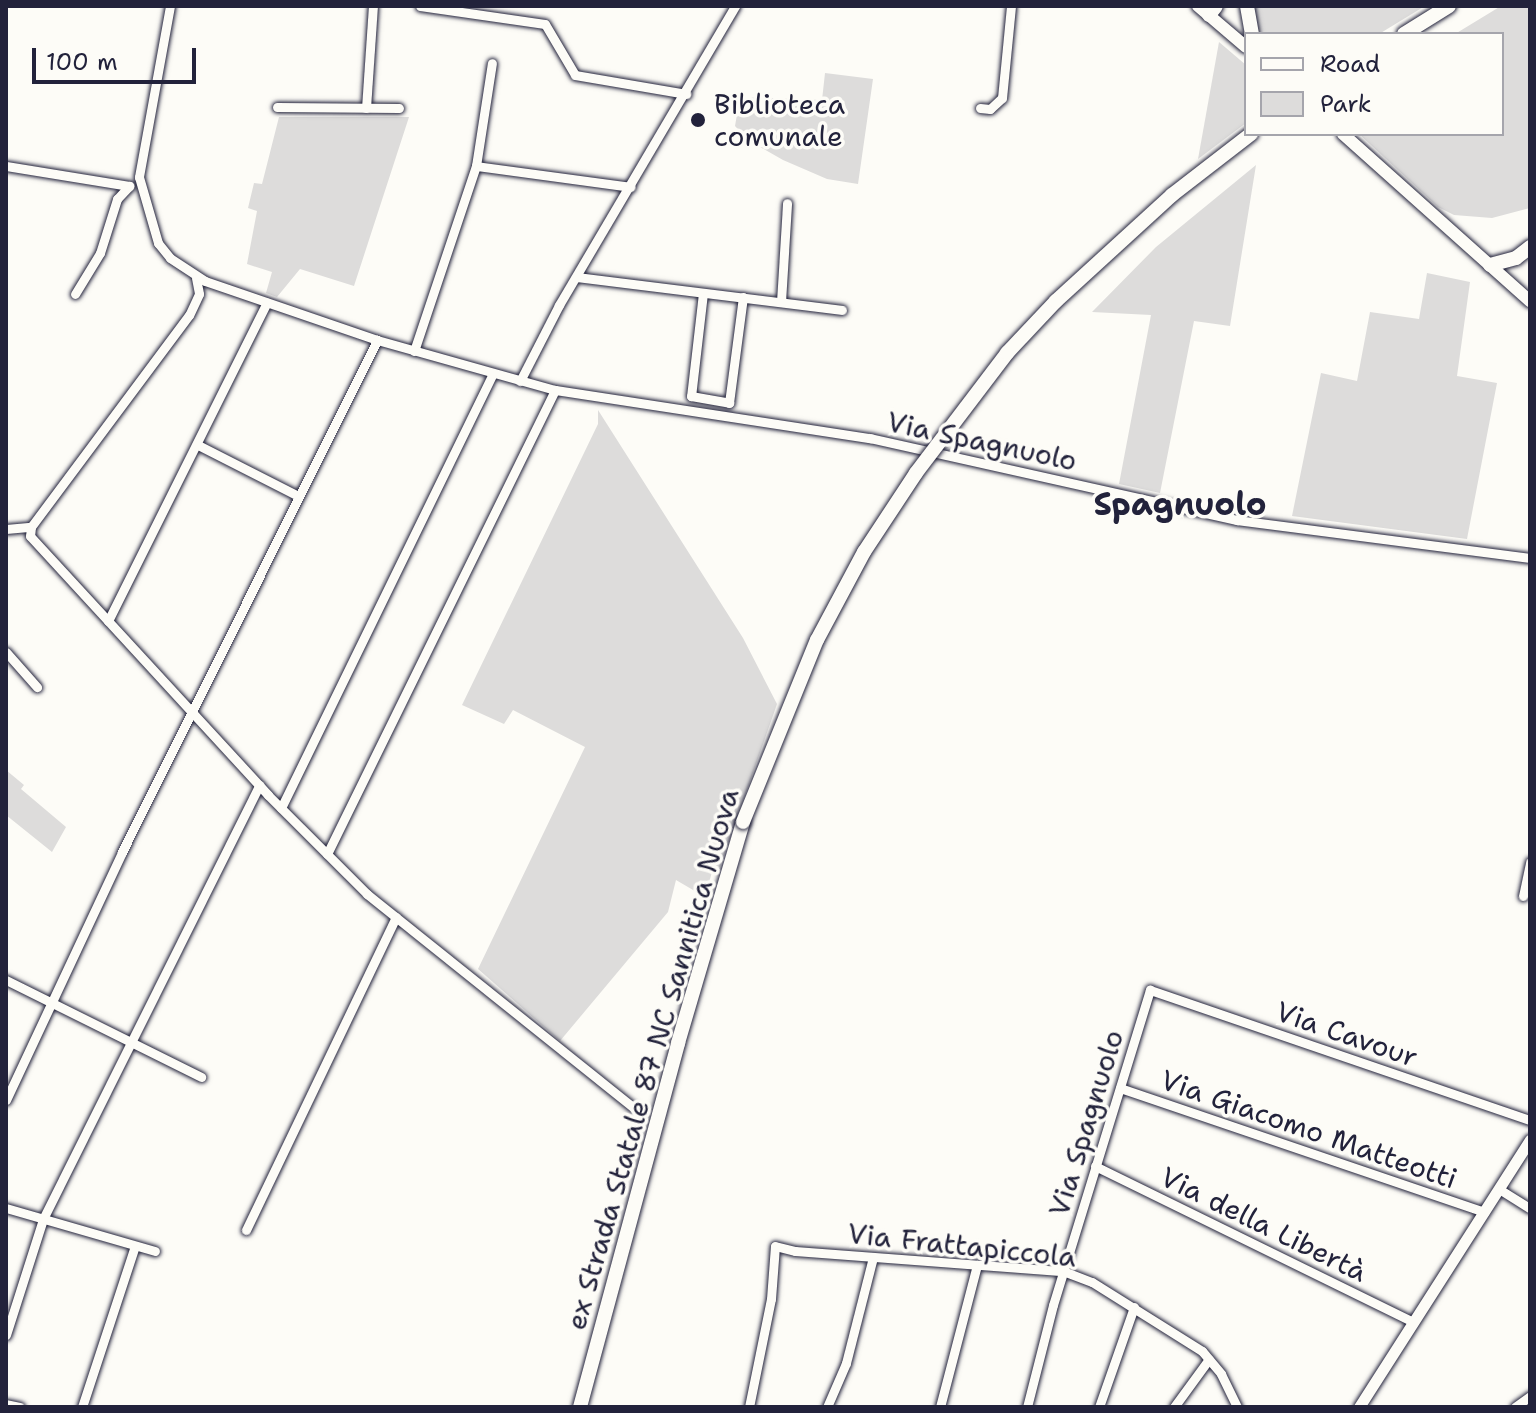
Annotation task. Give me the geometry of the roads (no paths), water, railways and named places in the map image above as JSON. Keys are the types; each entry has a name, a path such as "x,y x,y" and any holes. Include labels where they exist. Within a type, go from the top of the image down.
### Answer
{"highway":[{"path":"1247,6 1252,32"},
{"path":"1407,32 1449,6"},
{"name":"ex Strada Statale 87 NC Sannitica Nuova","path":"580,1407 678,1043 743,822 817,640 864,552 916,473 1007,353 1056,301 1172,195 1248,136"},
{"path":"1490,265 1516,258 1530,247"}],"main road":[{"path":"1208,9 1244,45"},
{"path":"1345,136 1530,301"}],"street":[{"path":"170,6 144,136 141,186 158,243 170,258 196,278 197,302 171,342 31,527 30,536 191,713 327,854 396,917 634,1108"},
{"path":"366,108 373,6"},
{"path":"420,6 545,24 575,75 686,94"},
{"path":"520,381 735,6"},
{"path":"980,108 990,109 1002,98 1011,6"},
{"path":"414,351 476,166 492,63"},
{"path":"277,107 399,108"},
{"path":"6,166 129,186 135,193 141,186"},
{"path":"476,166 631,187"},
{"path":"75,294 100,253 117,199 129,186"},
{"path":"781,302 787,203"},
{"path":"577,277 842,310"},
{"name":"Via Spagnuolo","path":"196,278 377,340 555,390 870,438 1237,520 1530,558"},
{"path":"703,293 691,396 729,403 743,297"},
{"path":"108,621 267,302"},
{"path":"6,1100 191,713 377,340"},
{"path":"281,808 493,374"},
{"path":"327,854 555,390"},
{"path":"198,445 298,496"},
{"path":"6,529 31,527"},
{"path":"6,652 37,687"},
{"path":"6,1335 43,1219 133,1044 259,785"},
{"path":"1523,896 1530,862"},
{"path":"246,1230 396,917"},
{"path":"6,980 201,1077"},
{"name":"Via Spagnuolo","path":"1027,1407 1063,1271 1150,990"},
{"name":"Via Cavour","path":"1150,990 1530,1120"},
{"name":"Via Giacomo Matteotti","path":"1120,1088 1484,1212"},
{"path":"1359,1407 1530,1140"},
{"name":"Via della Libertà","path":"1095,1166 1414,1322"},
{"path":"1499,1189 1530,1208"},
{"path":"6,1208 155,1251"},
{"path":"82,1407 135,1246"},
{"name":"Via Frattapiccola","path":"749,1407 771,1299 775,1246 795,1251 1063,1271 1092,1282 1182,1337 1209,1359 1221,1374 1237,1407"},
{"path":"827,1407 846,1363 873,1257"},
{"path":"940,1407 977,1265"},
{"path":"1099,1407 1134,1307"},
{"path":"1174,1407 1209,1359"},
{"path":"1515,1407 1530,1396"},
{"path":"6,1404 20,1407"}],"place":[{"name":"Biblioteca comunale","path":"698,120"}],"district":[{"name":"Spagnuolo","path":"1180,504"}]}
